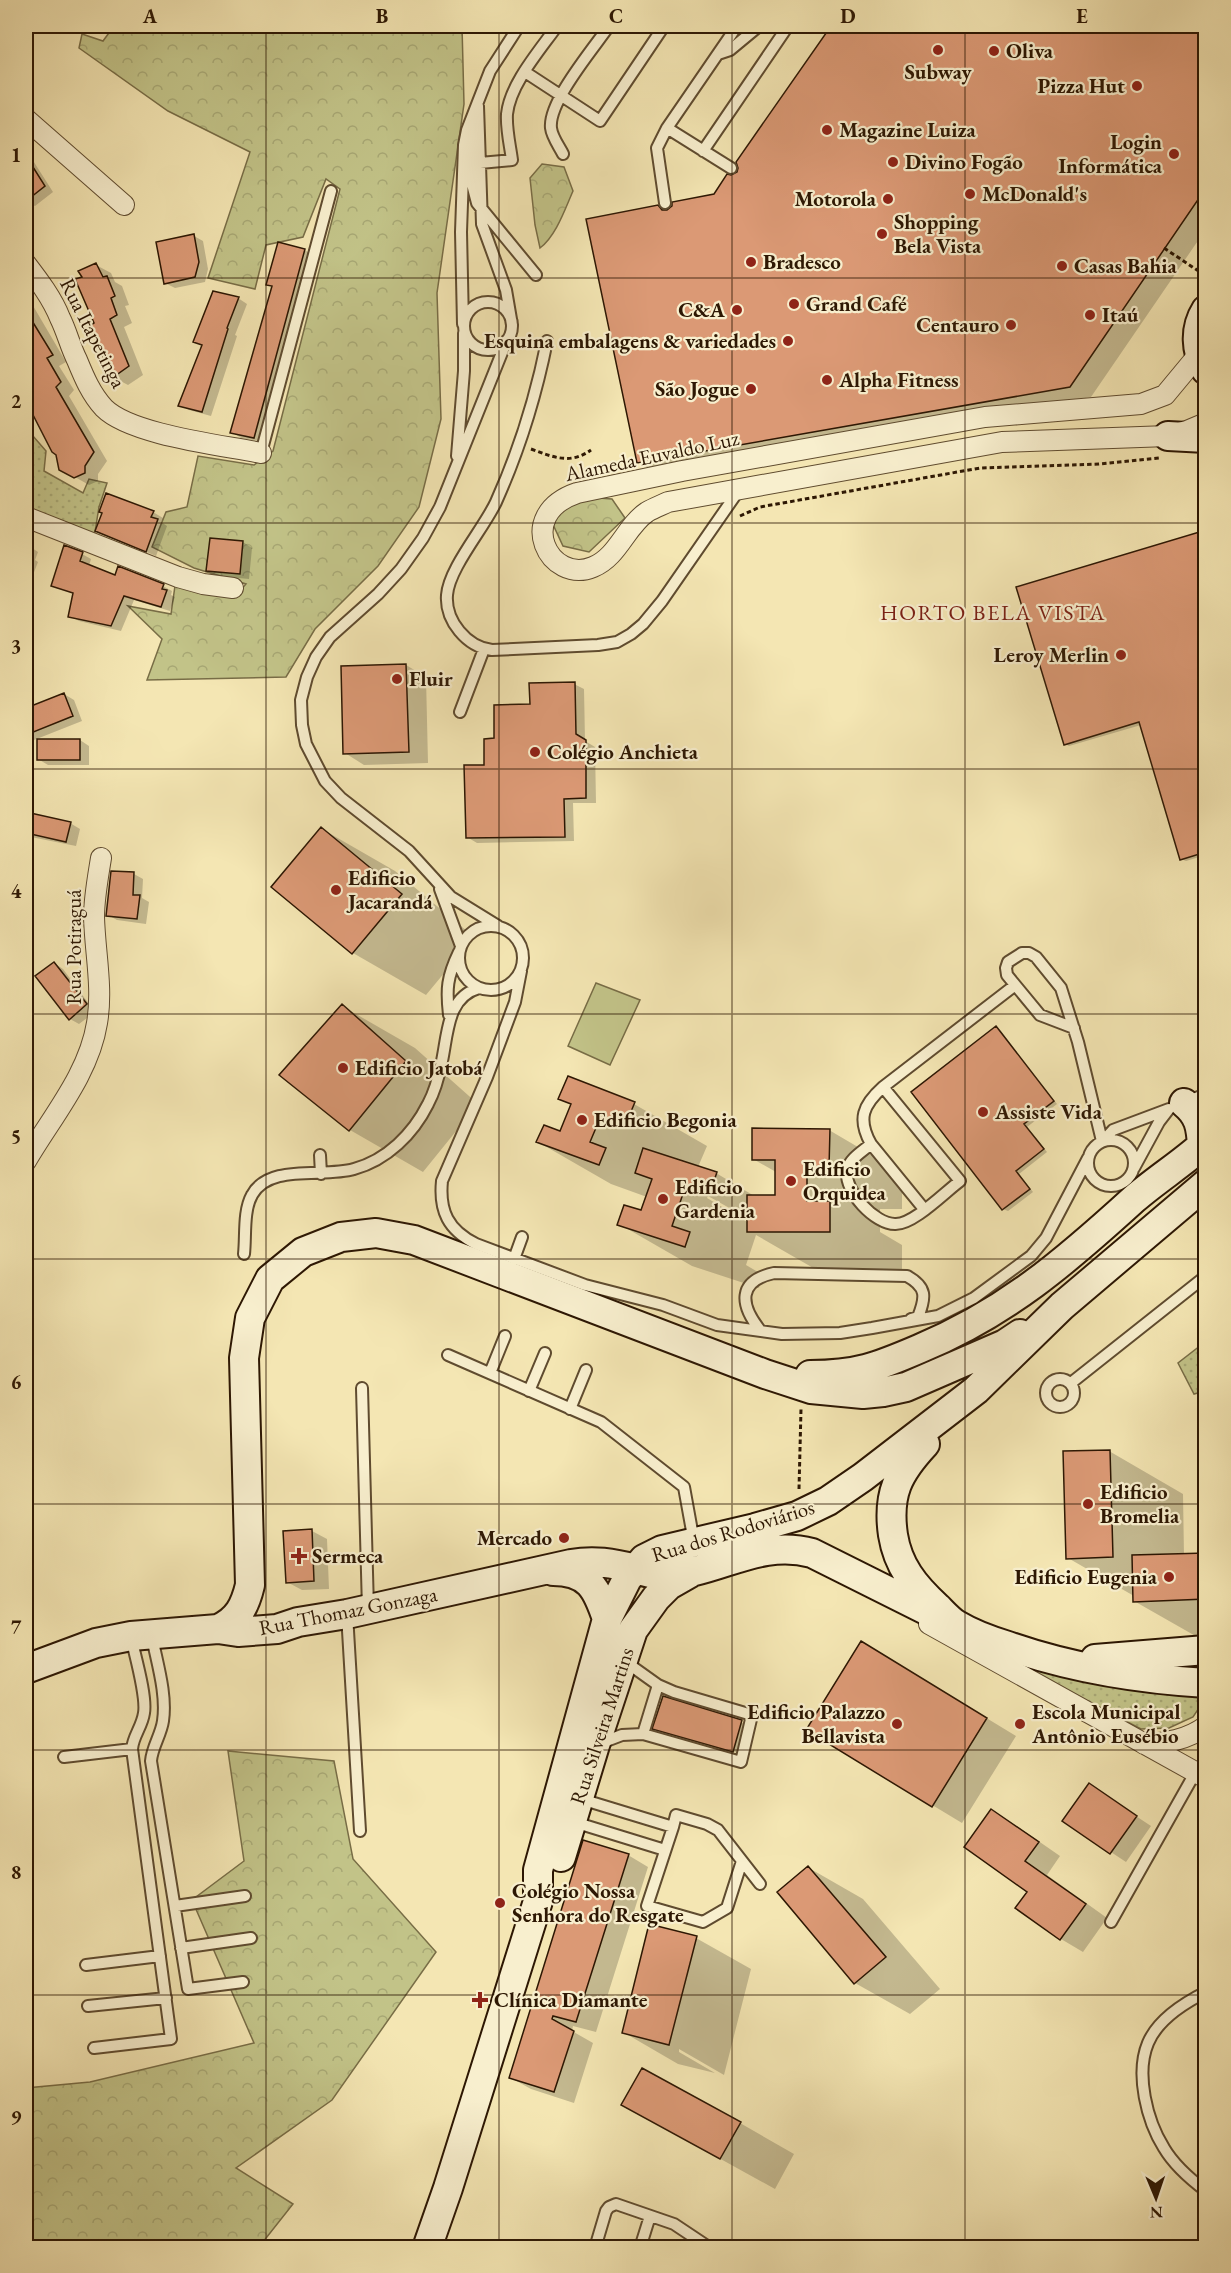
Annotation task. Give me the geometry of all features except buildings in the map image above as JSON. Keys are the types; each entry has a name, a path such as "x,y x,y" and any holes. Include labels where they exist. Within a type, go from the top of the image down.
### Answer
{"main road":[{"path":"1202,362 1198,332 1206,310"},
{"path":"1168,446 1206,438"},
{"path":"765,1374 826,1375 872,1369 942,1340 1011,1301 1042,1279 1135,1199 1204,1144 1199,1120 1186,1102"},
{"name":"Rua dos Rodoviários","path":"635,1569 662,1575 694,1556 755,1528 797,1516 828,1501 976,1390 1062,1306 1206,1184"},
{"path":"1114,1262 1135,1199"},
{"path":"218,1629 230,1624 237,1616 246,1600 250,1585 244,1358 250,1318 270,1279 303,1252 341,1237 376,1233 414,1240 765,1374 811,1389 840,1393 863,1394 906,1387 1005,1344 1062,1306"},
{"path":"956,1625 918,1589 904,1570 895,1550 891,1525 893,1495 897,1479 907,1464 976,1390"},
{"name":"Rua dos Rodoviários","path":"694,1556 795,1548 830,1561 956,1625 1021,1651 1120,1674 1168,1681 1206,1683"},
{"name":"Rua Silveira Martins","path":"538,1901 555,1877 633,1630 656,1598 694,1556"},
{"name":"Rua Thomaz Gonzaga","path":"26,1669 96,1643 141,1635 218,1629 238,1632 277,1629 298,1622 358,1612 586,1561 604,1562 635,1569"},
{"name":"Rua Silveira Martins","path":"427,2247 448,2188 538,1901 538,1870 607,1619 615,1601 635,1569"},
{"path":"539,1571 562,1571 578,1575 586,1580 599,1595 607,1619"},
{"path":"250,1585 257,1601 267,1611 278,1618 298,1622"},
{"path":"1063,1662 1206,1650"}],"street":[{"path":"26,120 124,205"},
{"name":"Rua Itapetinga","path":"26,264 50,297 93,394 115,416 131,425 158,432 261,453"},
{"name":"Alameda Euvaldo Luz","path":"1202,362 1165,395 1141,404 985,417 682,471 577,493 564,497 545,515 542,529 543,542 549,554 561,564 571,570 588,569 608,557 647,512 668,502 1002,442 1168,446 1187,431 1206,423"},
{"path":"26,517 178,577 203,584 233,588"},
{"name":"Rua Potiraguá","path":"26,1161 88,1057 97,1025 100,993 94,915 101,858"},
{"path":"892,1594 946,1636 1201,1776"},
{"path":"1144,1744 1177,1740 1196,1734 1206,1726"}],"lane":[{"path":"456,468 464,371 461,232 464,146 472,116 490,71 519,26"},
{"path":"480,163 512,160 507,113 510,99 525,72 557,26"},
{"path":"563,154 551,131 552,112 609,26"},
{"path":"525,72 600,121 664,26"},
{"path":"665,203 657,148 667,128 737,26"},
{"path":"718,54 730,50 759,26"},
{"path":"703,151 788,26"},
{"path":"478,99 482,209 486,238 506,290 512,325 440,507 423,537 400,569 378,594 330,637 316,657 307,677 301,700 302,725 306,744 325,781 341,798 409,851 451,897 509,931 517,938 522,949 523,960 514,1002 477,1104 442,1181 440,1198 445,1214 462,1237 585,1285 663,1305 717,1325 782,1334 840,1333 938,1316 974,1298 1031,1256 1046,1238 1091,1151 1113,1130 1186,1102"},
{"path":"472,116 474,195 482,209 536,276"},
{"path":"667,128 731,168"},
{"path":"261,453 331,191"},
{"path":"507,340 493,350 475,347 468,341 464,328 465,318 474,306 488,302 495,303 507,312 512,325"},
{"path":"547,341 519,444 495,506 452,580 447,593 448,608 453,622 476,646 484,649 598,645 617,642 631,634 643,624 662,601 739,490"},
{"path":"460,712 484,649"},
{"path":"437,883 447,903 460,948 460,968 471,983 478,988 491,990 503,988 521,971"},
{"path":"450,1019 446,988 460,948 470,933 478,928 498,926"},
{"path":"1074,1028 1040,1015 1007,975 1008,962 1022,953 1029,953 1036,957 1060,988 1074,1028 1102,1141"},
{"path":"924,1209 871,1144 863,1123 864,1109 871,1098 883,1087 1014,986"},
{"path":"244,1254 248,1204 253,1193 263,1182 275,1176 321,1174 355,1169 393,1148 407,1136 420,1119 433,1094 450,1019 460,998 478,988"},
{"path":"871,1144 852,1160 847,1169 851,1189 871,1215 881,1221 896,1224 907,1222 960,1181 883,1087"},
{"path":"1088,1158 1090,1174 1102,1185 1110,1186 1125,1182 1159,1122 1186,1102"},
{"path":"1102,1141 1117,1140 1129,1148 1135,1161 1134,1169"},
{"path":"320,1155 321,1174"},
{"path":"514,1258 522,1236"},
{"path":"760,1330 746,1307 745,1296 749,1284 760,1276 774,1273 907,1276 918,1282 923,1293 923,1305 918,1317 897,1324"},
{"path":"1071,1383 1206,1276"},
{"path":"490,1373 505,1336"},
{"path":"529,1391 545,1353"},
{"path":"448,1355 601,1422 684,1487 694,1556"},
{"path":"570,1409 586,1370"},
{"path":"360,1831 358,1612 362,1388"},
{"path":"94,2048 171,2039 132,1749 135,1734 142,1723 145,1707 141,1635"},
{"path":"141,1635 163,1695 163,1723 152,1751 151,1761 188,1989 243,1982"},
{"path":"595,1745 622,1735 643,1734 741,1762 752,1715 674,1692 622,1660"},
{"path":"643,1734 658,1684"},
{"path":"64,1757 132,1749"},
{"path":"1111,1922 1201,1776"},
{"path":"576,1810 673,1827"},
{"path":"576,1810 665,1850"},
{"path":"742,1861 727,1908 703,1922 647,1906 676,1815 707,1824 718,1830 760,1884"},
{"path":"175,1906 245,1896"},
{"path":"181,1948 251,1938"},
{"path":"86,1965 160,1956"},
{"path":"1206,1992 1187,2001 1163,2021 1148,2043 1143,2094 1152,2124 1164,2150 1186,2175 1206,2191"},
{"path":"88,2006 166,1998"},
{"path":"595,2247 609,2207 622,2205 674,2224 710,2247"},
{"path":"640,2247 650,2216"}],"path":[{"path":"1164,248 1206,276"},
{"path":"519,444 567,460 582,456 591,450"},
{"path":"733,520 760,507 980,468 1098,464 1168,446"}],"green space":[{"path":"114,26 462,26 464,104 437,293 441,419 419,507 378,566 315,629 286,677 147,680 162,639 128,606 171,614 175,586 234,598 246,584 194,568 152,547 166,512 187,507 198,456 254,465 273,451 340,189 326,179 303,237 266,245 255,289 208,278 250,152 168,111 79,48 82,34 103,41"},
{"path":"542,164 564,167 573,191 551,237 540,248 530,178"},
{"path":"26,428 46,451 44,471 83,493 89,479 107,483 99,507 94,538 26,510"},
{"path":"585,497 612,499 625,518 589,552 563,546 550,518"},
{"path":"596,983 640,1000 610,1065 568,1046"},
{"path":"1205,1342 1205,1391 1194,1394 1178,1363"},
{"path":"1002,1657 1205,1690 1205,1699 1193,1717 1169,1728 1141,1729"},
{"path":"228,1751 334,1761 353,1859 436,1952 332,2100 236,2168 293,2204 259,2247 26,2248 26,2088 90,2082 254,2043 192,1900 244,1861"}],"place":[{"name":"Subway","path":"938,50"},
{"name":"Oliva","path":"994,51"},
{"name":"Pizza Hut","path":"1137,86"},
{"name":"Magazine Luiza","path":"827,130"},
{"name":"Login Informática","path":"1174,154"},
{"name":"Divino Fogão","path":"893,162"},
{"name":"McDonald's","path":"970,194"},
{"name":"Motorola","path":"888,199"},
{"name":"Shopping Bela Vista","path":"882,234"},
{"name":"Bradesco","path":"751,262"},
{"name":"Casas Bahia","path":"1062,266"},
{"name":"Grand Café","path":"794,304"},
{"name":"C&A","path":"737,310"},
{"name":"Itaú","path":"1090,315"},
{"name":"Centauro","path":"1011,325"},
{"name":"Esquina embalagens & variedades","path":"788,341"},
{"name":"Alpha Fitness","path":"827,380"},
{"name":"São Jogue","path":"751,389"},
{"name":"Leroy Merlin","path":"1121,655"},
{"name":"Fluir","path":"397,679"},
{"name":"Colégio Anchieta","path":"535,752"},
{"name":"Edificio Jacarandá","path":"336,890"},
{"name":"Edificio Jatobá","path":"343,1068"},
{"name":"Assiste Vida","path":"983,1112"},
{"name":"Edificio Begonia","path":"582,1120"},
{"name":"Edificio Orquidea","path":"791,1181"},
{"name":"Edificio Gardenia","path":"663,1199"},
{"name":"Edificio Bromelia","path":"1088,1504"},
{"name":"Mercado","path":"564,1538"},
{"name":"Sermeca","path":"299,1556"},
{"name":"Edificio Eugenia","path":"1169,1577"},
{"name":"Edificio Palazzo Bellavista","path":"897,1724"},
{"name":"Escola Municipal Antônio Eusébio","path":"1020,1724"},
{"name":"Colégio Nossa Senhora do Resgate","path":"500,1903"},
{"name":"Clínica Diamante","path":"480,2000"}],"district":[{"name":"HORTO BELA VISTA","path":"993,612"}]}
